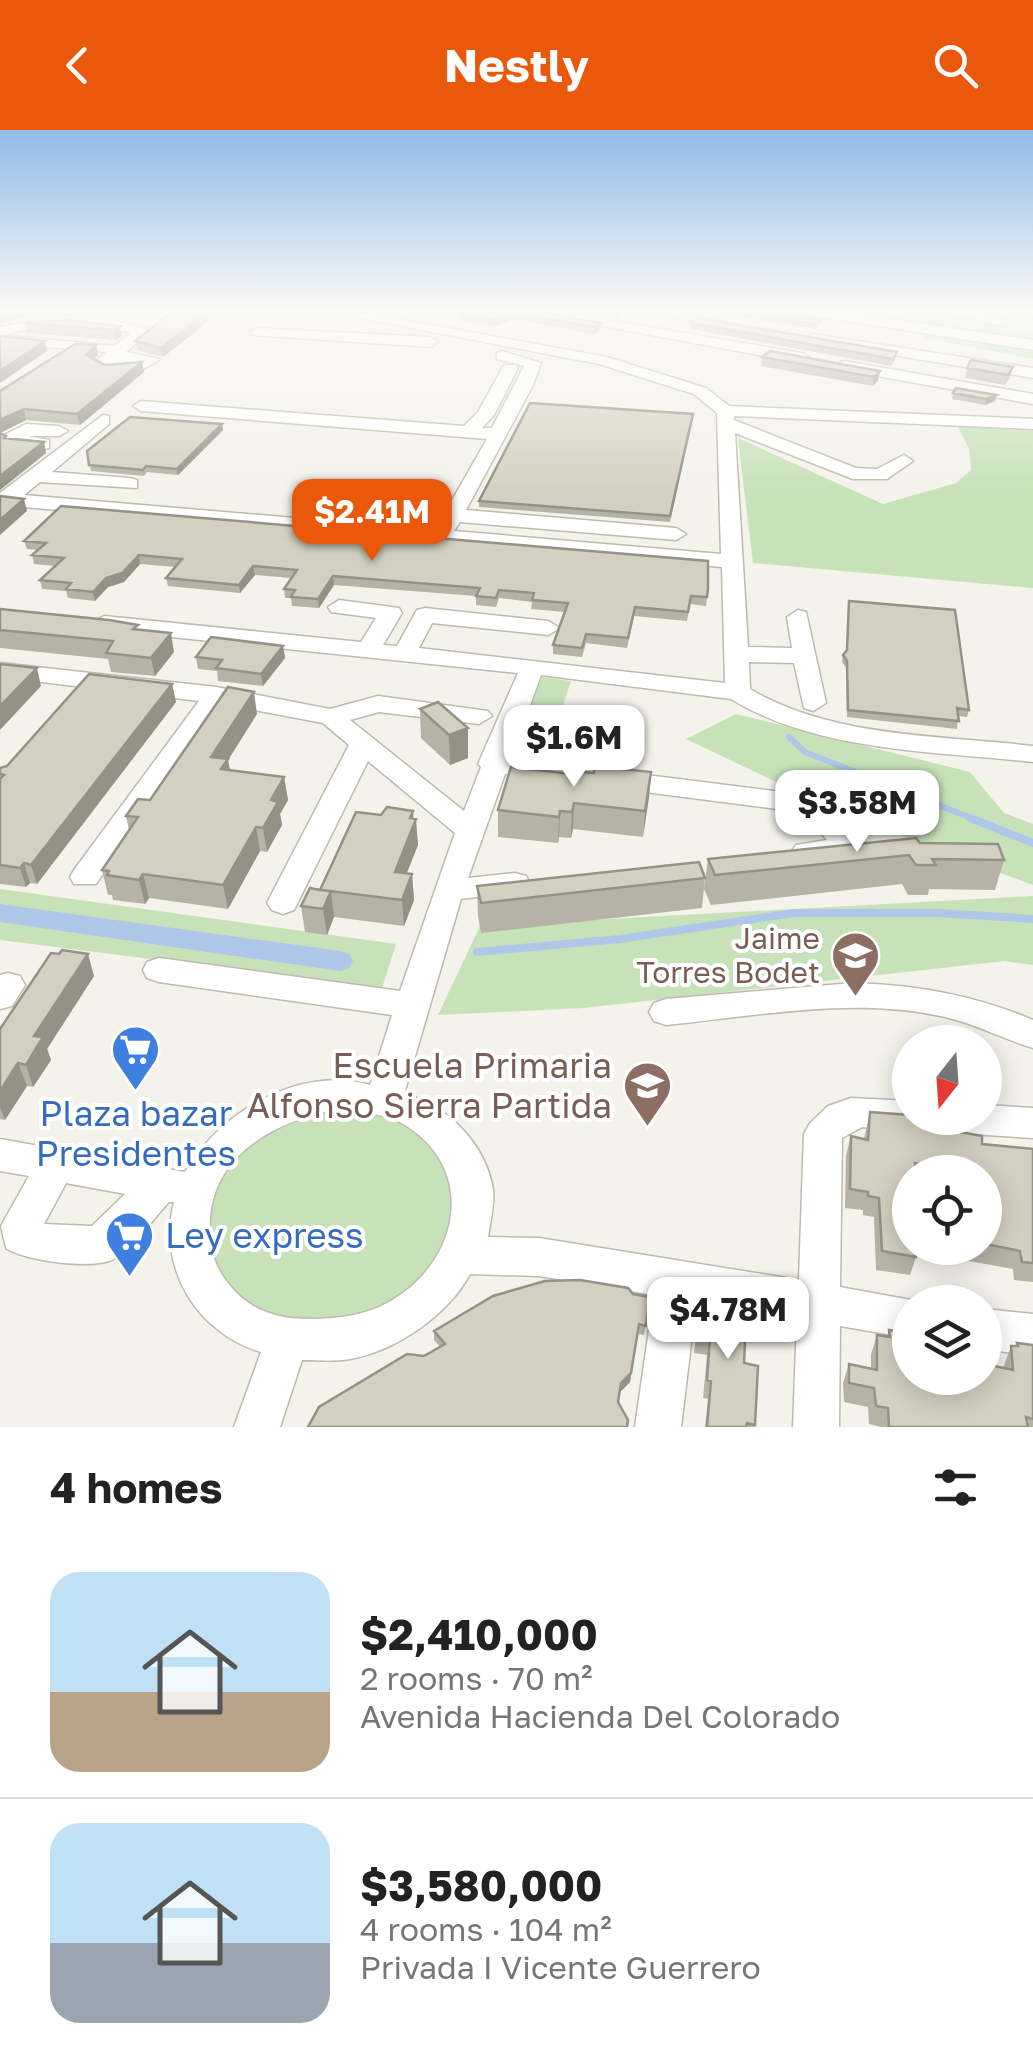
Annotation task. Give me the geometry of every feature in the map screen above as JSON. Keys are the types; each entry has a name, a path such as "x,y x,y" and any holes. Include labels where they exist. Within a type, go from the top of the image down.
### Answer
{"street":[{"path":"469,431 485,415 509,370"},
{"path":"440,536 531,370"},
{"path":"631,370 700,392 726,417 853,473 880,475 904,461"},
{"path":"866,370 1033,399"},
{"path":"141,406 496,434"},
{"path":"726,417 1033,424"},
{"path":"726,417 738,692"},
{"path":"4,500 103,420"},
{"path":"43,444 10,440 8,433 33,428 59,431"},
{"path":"36,476 130,484"},
{"path":"4,500 732,561"},
{"path":"452,516 676,534"},
{"path":"339,607 548,628"},
{"path":"368,650 391,612"},
{"path":"404,654 425,615"},
{"path":"798,617 813,703"},
{"path":"81,620 738,692 757,708 815,726 1033,754"},
{"path":"738,654 805,656"},
{"path":"384,1098 448,890 492,764 532,667"},
{"path":"0,670 216,695 331,717 378,704 479,716"},
{"path":"60,708 84,680"},
{"path":"85,877 216,695"},
{"path":"331,717 469,830"},
{"path":"283,902 364,742"},
{"path":"492,764 790,802 820,814 843,841 836,850 778,856"},
{"path":"448,890 545,880"},
{"path":"159,970 412,1005"},
{"path":"666,1012 878,994 934,999 996,1016 1033,1035"},
{"path":"56,1165 21,1226 20,1236 29,1241 101,1246 214,1157 240,1130 274,1110 310,1098 347,1094 384,1098 416,1110 443,1129 463,1155 474,1186 474,1220 463,1255 441,1287 410,1314 372,1333 329,1342 286,1340 251,1328 221,1309 200,1282 189,1252 188,1220 179,1186"},
{"path":"816,1427 823,1134 833,1120 848,1112 892,1115"},
{"path":"1002,1122 1033,1124"},
{"path":"0,1155 179,1186"},
{"path":"463,1255 539,1257 892,1315"},
{"path":"658,1427 676,1281"},
{"path":"1002,1331 1033,1336"},
{"path":"257,1427 286,1340"}],"green space":[{"path":"958,427 1033,429 1033,588 753,563 738,438 883,504 956,483 971,470 969,449"},
{"path":"542,677 571,681 558,720 527,716"},
{"path":"736,714 970,772 1004,813 1033,824 1033,885 841,813 686,739"},
{"path":"0,889 396,944 382,988 0,940"},
{"path":"1033,896 1033,965 1004,961 584,1008 438,1015 480,926"},
{"path":"329,1106 368,1108 404,1120 433,1141 452,1171 450,1240 430,1274 398,1302 357,1320 270,1319 236,1299 213,1270 207,1198 225,1164 254,1135"}],"building":[{"path":"34,370 133,370 77,414 24,409 0,420 0,391"},
{"path":"832,370 880,371 874,377"},
{"path":"976,370 1011,370 1008,375"},
{"path":"956,388 996,395 986,399 953,393"},
{"path":"530,403 693,414 670,516 479,501"},
{"path":"130,417 222,424 177,469 89,465 87,451"},
{"path":"0,433 4,438 44,442 0,476"},
{"path":"0,496 24,499 0,520"},
{"path":"61,506 708,561 707,597 691,596 688,612 635,607 628,638 586,634 582,648 553,645 568,603 532,600 534,593 499,590 496,598 476,596 480,588 333,576 318,599 291,597 295,590 284,589 297,570 253,566 239,585 166,578 182,559 139,555 122,573 106,578 93,592 66,589 71,583 40,580 64,558 32,555 46,543 24,541"},
{"path":"849,601 955,610 969,710 957,708 959,721 848,710 847,661 843,655 847,650"},
{"path":"0,609 109,620 138,625 133,629 171,633 151,658 106,653 113,641 0,630"},
{"path":"211,637 283,646 261,674 216,668 222,660 196,657"},
{"path":"0,664 37,668 0,706"},
{"path":"89,674 172,684 31,865 0,865 0,779 4,775 0,768 7,766"},
{"path":"228,687 254,692 211,757 228,759 221,769 284,777 271,800 278,802 263,828 256,827 223,885 143,874 139,880 107,875 109,871 102,870 138,817 126,816 138,799 150,800"},
{"path":"438,702 468,728 449,735 420,709"},
{"path":"594,766 651,772 645,811 574,803 572,812 560,811 559,817 498,810 511,767 580,775 594,773"},
{"path":"387,807 413,811 410,818 416,819 395,872 412,874 402,900 331,891 323,909 301,906 310,888 320,890 356,812 381,815"},
{"path":"916,838 920,843 998,844 1004,860 932,859 936,865 916,865 909,855 715,875 708,859"},
{"path":"699,862 705,878 481,903 477,886"},
{"path":"62,950 88,954 34,1036 43,1037 26,1065 18,1063 0,1091 0,1029 51,953 59,954"},
{"path":"870,1112 892,1114 892,1135 977,1135 982,1136 982,1144 1033,1149 1033,1263 1022,1262 1020,1251 1002,1247 1002,1155 892,1155 892,1253 882,1251 879,1198 850,1189 851,1136 868,1140"},
{"path":"580,1280 628,1288 633,1294 650,1297 646,1326 639,1324 631,1373 621,1383 618,1402 628,1420 627,1427 308,1427 319,1407 407,1354 424,1356 445,1344 434,1331 493,1296 545,1281"},
{"path":"702,1290 714,1292 713,1296 747,1301 744,1363 758,1366 755,1425 707,1427 710,1337 697,1335"},
{"path":"889,1330 892,1330 892,1395 1002,1395 1002,1368 1013,1370 1011,1346 1033,1345 1033,1419 1026,1417 1028,1427 889,1427 888,1408 876,1406 874,1388 849,1383 849,1364 877,1370 877,1335 890,1337"}],"waterway":[{"path":"789,737 805,752 976,820"},
{"path":"970,818 1033,843"},
{"path":"0,913 340,961"},
{"path":"477,952 620,939 794,913 938,913 1033,919"}],"place":[{"name":"Jaime Torres Bodet","path":"855,998"},
{"name":"Plaza bazar Presidentes","path":"136,1092"},
{"name":"Escuela Primaria Alfonso Sierra Partida","path":"647,1128"},
{"name":"Ley express","path":"130,1278"}]}
